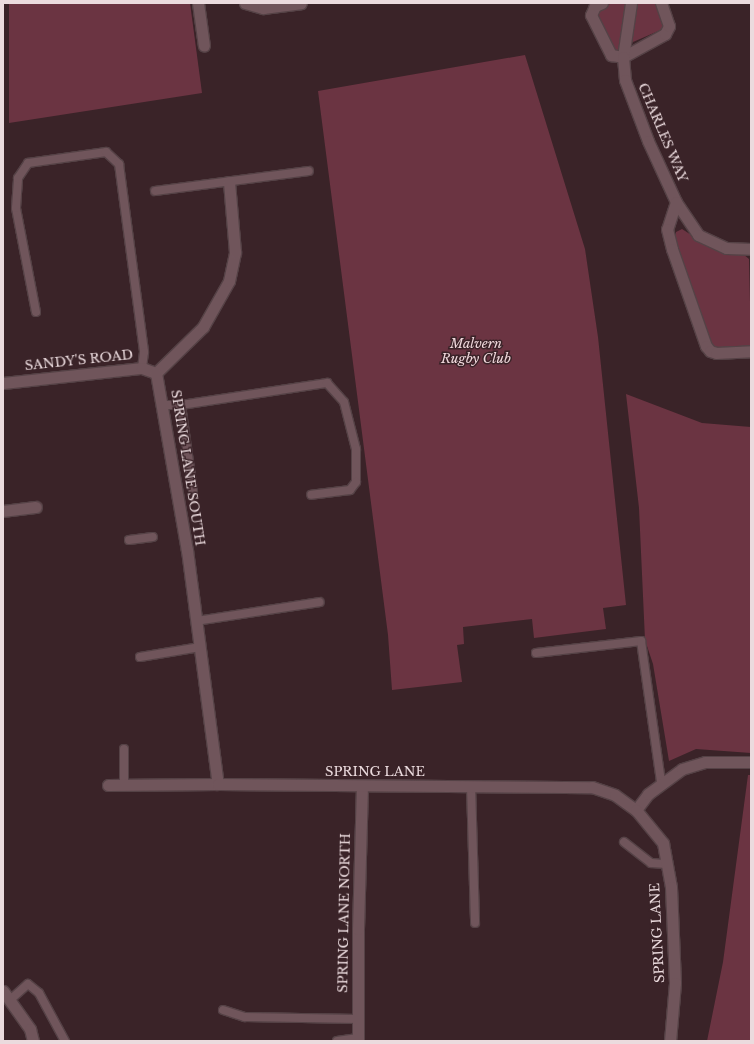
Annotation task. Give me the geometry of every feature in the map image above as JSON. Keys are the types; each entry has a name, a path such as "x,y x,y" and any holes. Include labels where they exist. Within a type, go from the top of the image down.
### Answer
{"street":[{"path":"199,3 204,46"},
{"path":"245,3 263,8 301,3"},
{"path":"602,3 595,6 591,15 611,55 623,57 665,34 669,26 661,3"},
{"name":"CHARLES WAY","path":"631,3 623,57 627,87 648,141 676,202 698,235 726,248 751,249"},
{"path":"156,373 203,327 230,281 235,252 229,182"},
{"name":"CHARLES WAY","path":"676,202 668,229 672,249 706,346 710,351 716,353 751,351"},
{"name":"SANDY'S ROAD","path":"3,383 142,368 156,373"},
{"name":"SPRING LANE SOUTH","path":"156,373 163,405 196,621 218,784"},
{"path":"3,511 36,507"},
{"path":"636,810 662,782 682,768 705,762 751,762"},
{"name":"SPRING LANE","path":"108,785 218,784 592,787 615,794 636,810 663,843 671,887 675,983 670,1041"},
{"name":"SPRING LANE NORTH","path":"358,1039 362,786"},
{"path":"6,996 30,1029 33,1041"}],"lane":[{"path":"36,312 16,208 18,178 28,163 106,152 118,164 144,352 142,368"},
{"path":"155,191 309,171"},
{"path":"163,405 181,405 327,383 344,402 356,449 356,482 350,490 311,495"},
{"path":"181,405 193,490"},
{"path":"129,540 153,537"},
{"path":"196,621 320,602"},
{"path":"536,653 641,641 662,782"},
{"path":"140,657 200,648"},
{"path":"124,749 124,785"},
{"path":"471,786 475,923"},
{"path":"624,842 651,863 667,864"},
{"path":"6,996 28,984 39,993 65,1041"},
{"path":"223,1010 245,1017 358,1019"},
{"path":"337,1041 358,1039"}],"green space":[{"path":"9,3 190,3 202,93 9,123"},
{"path":"612,3 626,3 619,51 614,51 597,13 597,10"},
{"path":"636,3 655,3 664,22 663,29 633,42 630,40"},
{"name":"Malvern Rugby Club","path":"525,55 585,249 598,337 626,605 603,608 606,629 534,638 532,619 463,627 464,644 457,645 462,682 392,690 388,635 318,91"},
{"path":"682,229 713,249 743,254 749,259 751,346 715,348 711,345 675,238 676,232"},
{"path":"626,394 702,423 751,427 751,753 696,749 669,761 653,664 645,640 639,508"},
{"path":"748,775 751,775 751,1041 707,1041 723,962"}]}
